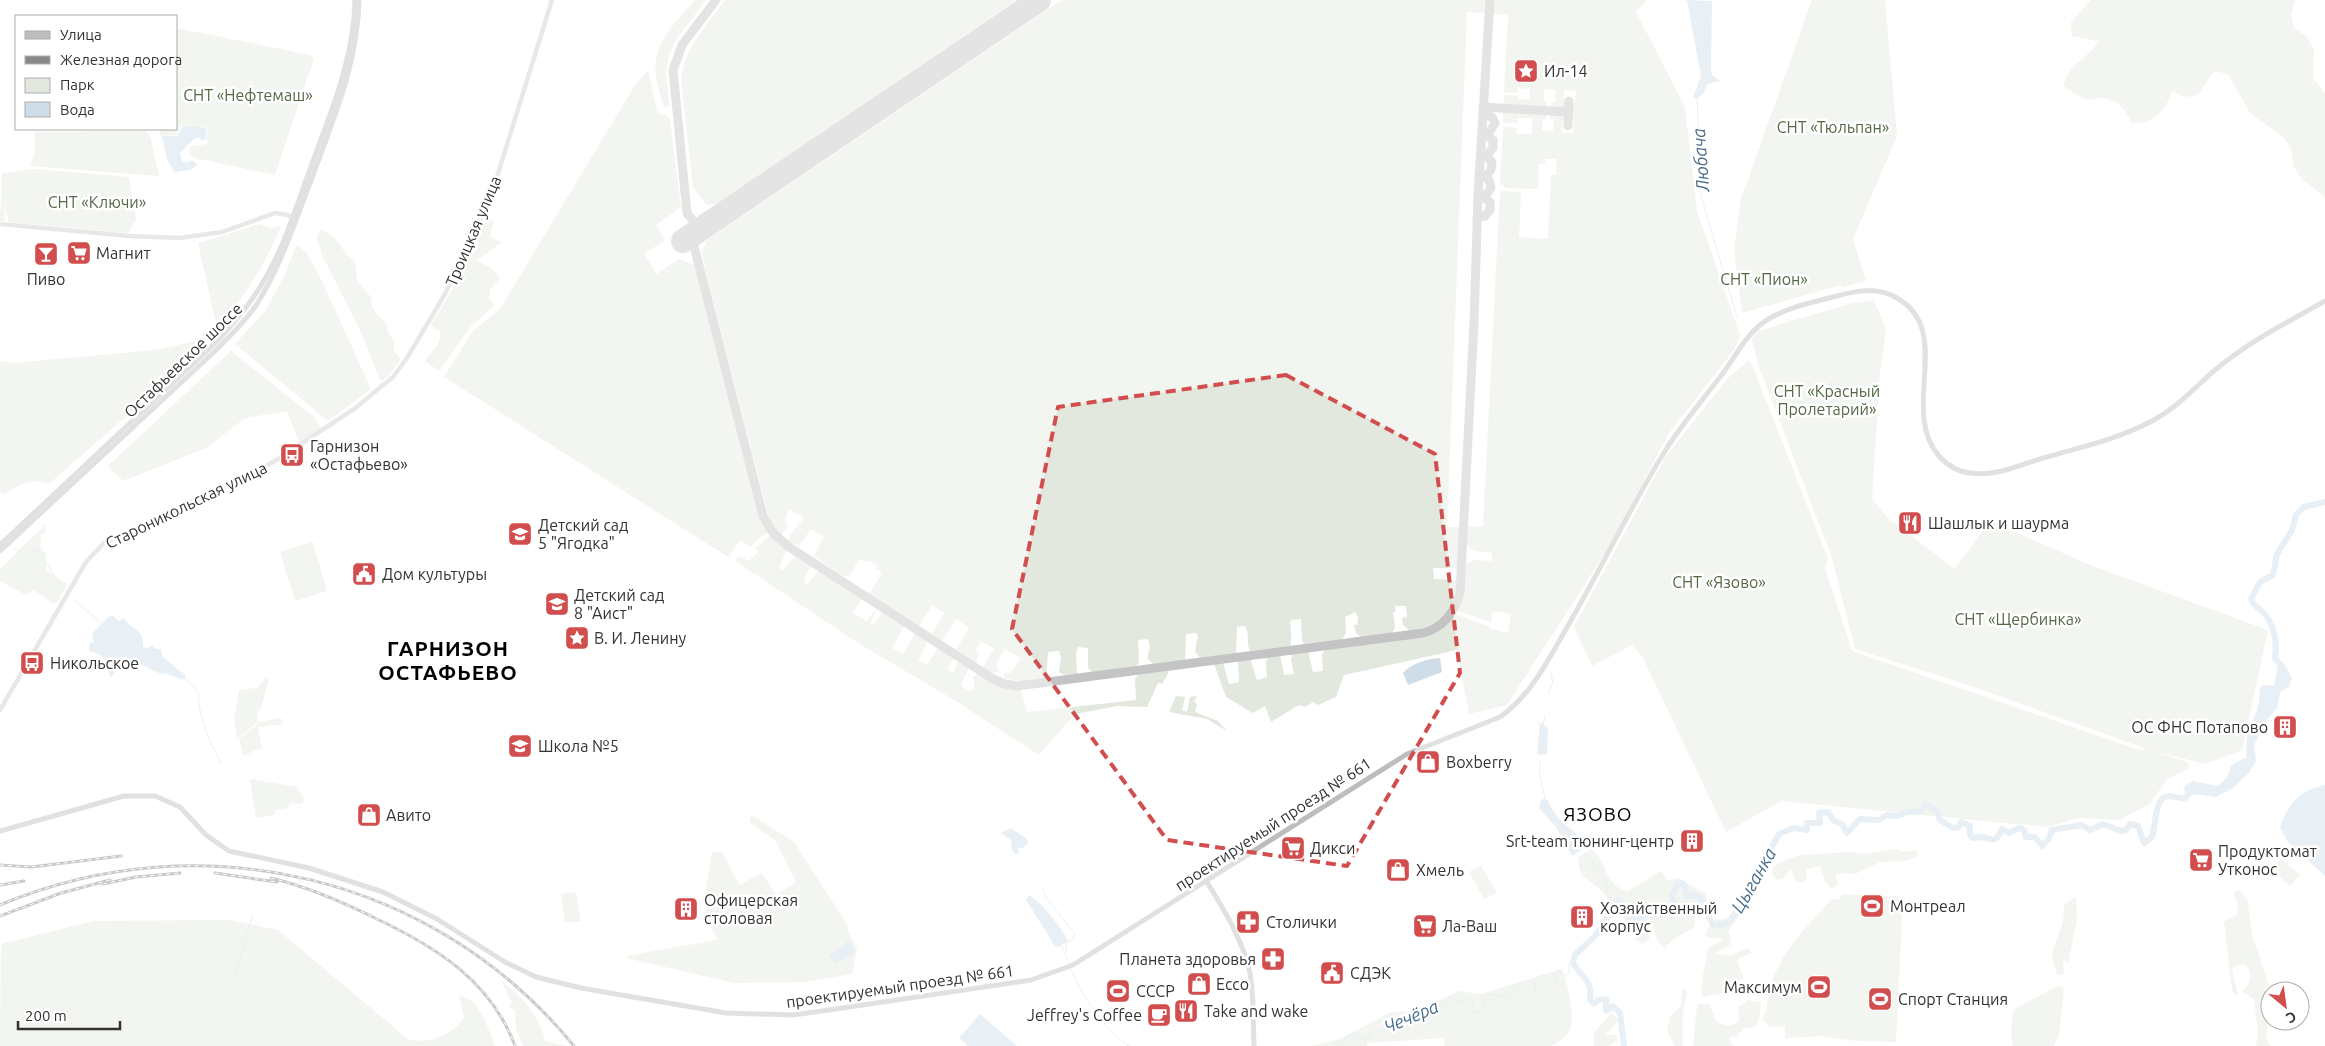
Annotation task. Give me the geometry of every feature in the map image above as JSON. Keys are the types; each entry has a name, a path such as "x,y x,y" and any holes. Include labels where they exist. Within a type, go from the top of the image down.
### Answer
{"main road":[{"name":"Остафьевское шоссе","path":"0,551 239,327 256,305 278,266 346,69 354,26 355,0"},
{"name":"Остафьевское шоссе","path":"0,545 209,349 239,318 273,264 294,219 350,71 358,25 359,0"},
{"name":"проектируемый проезд № 661","path":"0,831 124,796 155,796 180,807 206,835 229,851 309,868 383,892 432,916 510,966 536,978 692,1008 758,1015 793,1015 1012,984 1047,976 1073,965 1407,754 1500,717 1529,691 1595,580 1666,449 1747,338 1757,327 1779,313 1853,291 1883,292 1902,301 1919,320 1923,331 1925,360 1923,426 1928,439 1944,461 1967,473 1980,474 2033,461 2124,434 2148,423 2176,405 2237,353 2325,301"},
{"path":"1207,882 1234,929 1246,958 1252,989 1254,1046"}],"street":[{"name":"Троицкая улица","path":"380,389 407,358 445,294 485,210 552,0"},
{"path":"0,224 130,236 180,238 222,232 275,213 294,219"},
{"name":"Староникольская улица","path":"0,710 86,562 104,543 248,476 320,433 380,389"}],"highlighted area":[{"path":"1286,375 1435,454 1460,673 1347,866 1167,840 1012,629 1058,407"}],"green space":[{"path":"695,0 706,0 678,37 669,54 666,73 669,105 665,108 662,103 656,72 656,60 659,49 670,29"},
{"path":"725,0 1016,0 719,203 706,205 693,187 681,80 683,68 691,47"},
{"path":"1062,0 1486,0 1485,13 1467,12 1447,527 1459,527 1459,568 1433,568 1434,579 1457,580 1455,600 1451,608 1438,621 1410,631 1403,625 1402,618 1407,617 1406,606 1395,606 1396,611 1393,612 1395,628 1392,633 1361,637 1356,633 1354,625 1357,625 1358,617 1355,612 1345,617 1346,633 1342,639 1304,644 1302,640 1301,619 1291,620 1290,646 1250,651 1245,626 1237,627 1236,653 1200,658 1195,651 1198,636 1196,633 1186,634 1185,660 1153,664 1147,658 1150,647 1148,639 1138,640 1139,662 1136,666 1092,672 1088,668 1088,648 1078,647 1076,654 1077,674 1064,675 1059,672 1061,657 1059,651 1048,652 1046,678 1020,681 1004,678 1004,674 1011,672 1021,658 1005,649 996,663 999,671 991,674 983,667 994,649 981,641 976,650 979,656 976,662 956,650 969,628 956,619 942,641 932,634 944,613 932,605 919,626 869,594 882,573 869,560 867,563 860,559 848,577 846,575 844,577 814,556 824,537 811,529 799,546 789,542 790,535 804,518 789,509 785,518 788,527 780,535 770,522 705,269 702,252 707,240"},
{"path":"1494,0 1647,0 1636,12 1685,107 1697,211 1740,335 1734,350 1669,433 1607,550 1507,705 1469,714 1457,650 1344,675 1336,697 1318,705 1313,702 1305,707 1299,705 1271,722 1265,706 1253,713 1226,697 1214,664 1223,662 1229,684 1239,682 1238,660 1250,658 1257,680 1267,677 1266,663 1268,656 1280,655 1284,675 1294,674 1291,660 1293,653 1308,651 1313,672 1323,671 1322,655 1325,648 1431,634 1455,614 1490,627 1490,629 1508,633 1511,614 1493,611 1491,622 1458,611 1466,564 1473,560 1492,561 1492,553 1474,551 1467,545 1467,527 1483,526 1500,191 1521,192 1519,237 1548,239 1551,175 1556,175 1557,159 1545,159 1545,164 1539,164 1538,189 1506,188 1500,183 1503,127 1517,128 1517,134 1532,134 1532,118 1518,118 1517,123 1503,123 1503,110 1547,113 1547,119 1543,119 1542,130 1553,131 1554,119 1550,119 1550,113 1567,114 1567,120 1563,120 1562,132 1573,133 1574,121 1570,120 1571,103 1575,103 1576,91 1564,90 1564,102 1567,103 1567,109 1550,108 1551,102 1555,102 1555,90 1544,89 1544,101 1547,102 1547,108 1504,106 1504,95 1518,96 1518,99 1529,100 1530,89 1518,88 1518,93 1504,92 1508,15 1493,14"},
{"name":"СНТ «Тюльпан»","path":"1812,0 1885,0 1897,136 1853,239 1866,281 1842,287 1841,285 1742,313 1734,249 1741,199"},
{"path":"2091,0 2295,0 2291,14 2294,28 2306,36 2314,49 2313,78 2325,93 2325,197 2301,178 2293,166 2292,151 2284,138 2250,113 2228,74 2214,71 2198,95 2184,97 2172,91 2166,105 2158,115 2147,121 2132,123 2123,108 2115,102 2105,98 2083,98 2063,85 2075,65 2099,41 2072,36 2071,22"},
{"name":"СНТ «Нефтемаш»","path":"178,28 310,55 314,59 275,175 195,158 189,154 190,147 207,144 207,127 180,126 176,135 160,136 159,130 178,130"},
{"path":"648,70 658,114 666,115 670,119 681,207 656,225 665,240 644,254 657,274 679,259 697,266 758,504 769,533 760,537 751,547 740,541 728,557 444,377 473,331 500,309 634,87"},
{"path":"145,131 150,135 159,176 30,166 35,153 35,132"},
{"name":"СНТ «Ключи»","path":"34,169 129,177 136,220 128,233 9,222 3,203 5,221 0,221 2,173"},
{"path":"486,218 494,221 490,237 502,242 476,261 490,267 500,278 490,290 489,299 495,305 471,326 439,371 425,361 438,344 441,333 431,325 452,290"},
{"path":"260,224 269,228 281,226 253,280 237,304 217,328 198,243"},
{"path":"320,230 332,236 355,261 357,281 371,297 372,307 386,323 388,332 394,341 394,351 401,359 381,382 358,326 323,257 317,240"},
{"path":"297,245 307,253 321,279 371,389 328,421 235,344 266,310 284,276"},
{"path":"1874,300 1886,330 1880,371 1872,499 1888,518 1955,569 1990,521 2090,565 2268,630 2242,750 2205,764 2154,751 2189,763 2188,769 2167,779 2150,804 2119,820 2079,818 2047,827 1781,801 1726,832 1642,656 1632,645 1592,666 1574,627 1666,456 1728,378 1749,360 1828,559 1825,568 1852,651 2139,750 2147,749 1971,686 1855,649 1832,558 1759,367 1752,339 1758,331 1849,304"},
{"path":"208,338 140,404 49,484 37,481 20,485 5,495 0,492 0,361 13,363 156,350"},
{"path":"231,351 314,417 321,428 299,442 287,411 245,418 206,448 123,481 108,466"},
{"path":"45,525 46,534 41,534 40,547 46,554 46,570 67,584 59,600 54,604 34,590 26,595 0,581 0,570 3,566"},
{"path":"771,535 787,549 779,568 784,570 793,558 796,557 811,565 803,582 807,585 816,573 821,571 862,598 853,613 867,621 877,608 870,624 872,626 882,613 905,625 892,648 903,654 916,632 928,640 918,660 927,665 938,648 954,658 947,670 953,673 959,661 969,667 961,686 971,692 975,685 973,678 977,673 998,685 1021,690 1027,712 1136,700 1135,679 1139,673 1168,669 1169,672 1162,684 1158,683 1147,707 1117,706 1075,714 1039,755 954,700 858,643 735,561 738,556 749,561 759,551 755,548"},
{"path":"313,542 327,591 295,601 280,552"},
{"path":"266,678 269,679 261,708 257,712 258,722 237,739 234,718 239,690 257,688"},
{"path":"1176,696 1185,697 1182,710 1187,712 1190,697 1197,696 1194,702 1197,704 1195,712 1218,721 1227,731 1207,719 1169,712"},
{"path":"279,718 283,720 283,724 258,727 262,749 254,750 245,756 239,739 260,722"},
{"path":"250,779 297,787 305,800 301,804 290,803 288,808 276,810 274,815 256,818"},
{"path":"752,815 794,842 848,926 848,932 857,949 852,974 804,982 734,983 626,958 626,956 717,940 706,916 705,895 712,852 722,852 739,885 762,873 776,895 796,882 775,840 749,822"},
{"path":"1591,849 1600,860 1610,879 1620,889 1628,891 1661,871 1668,881 1678,878 1706,894 1707,905 1705,913 1703,916 1696,914 1694,927 1671,941 1665,948 1657,940 1650,918 1647,920 1650,926 1649,939 1643,943 1637,941 1619,907 1611,904 1603,892 1581,874 1579,857"},
{"path":"1896,849 1904,852 1916,850 1918,855 1907,861 1880,862 1855,874 1837,873 1835,876 1839,885 1831,889 1825,881 1820,866 1806,870 1807,879 1802,883 1795,880 1791,869 1783,879 1777,880 1772,874 1772,869 1780,862 1800,855 1850,852 1862,854"},
{"path":"2281,858 2300,875 2290,886 2271,870"},
{"path":"1481,865 1497,893 1484,899 1469,872"},
{"path":"2239,890 2247,898 2253,938 2267,981 2260,981 2260,1031 2267,1031 2266,1039 2271,1046 2256,1046 2258,1033 2254,999 2242,991 2248,985 2250,978 2248,967 2245,964 2235,966 2232,969 2238,994 2235,996 2232,990 2224,922 2237,915 2238,903 2233,893"},
{"path":"576,892 581,921 565,923 561,894"},
{"path":"1842,894 1903,897 1896,1042 1857,1041 1820,1036 1785,1038 1785,1026 1770,1027 1762,1019 1766,1010 1770,987 1789,948 1831,900 1839,899"},
{"path":"2076,897 2077,921 2068,963 2063,959 2064,974 2058,975 2053,961 2053,950 2063,923 2064,905"},
{"path":"1738,904 1745,904 1745,907 1728,932 1731,937 1730,945 1714,954 1731,955 1749,948 1752,953 1739,958 1737,962 1744,977 1739,982 1737,989 1701,997 1708,948 1724,939 1707,937 1705,933 1713,921 1728,918"},
{"path":"230,920 278,930 409,1040 417,1041 440,1037 459,1024 464,1017 459,995 474,1002 485,1020 495,1046 0,1046 1,944 94,921"},
{"path":"1562,969 1570,1000 1571,1025 1566,1036 1551,1046 1445,1046 1444,1038 1367,1043 1367,1046 1311,1046 1340,1039 1391,1012 1420,1011 1458,991 1481,994"},
{"path":"501,981 529,1007 543,1032 545,1041 566,1046 523,1046 516,1029 515,1011 509,1007 512,1003"},
{"path":"2059,985 2064,988 2059,1034 2054,1046 2013,1046 2011,1033 2013,1010"},
{"path":"1684,988 1687,992 1683,1012 1683,1046 1675,1046 1667,1031 1670,1016 1681,1006"},
{"path":"1748,1000 1761,1002 1759,1019 1755,1027 1744,1028 1736,1037 1730,1037 1730,1041 1734,1046 1693,1046 1697,1006 1699,1004 1709,1004 1716,1021 1725,1025 1731,1025 1739,1020 1738,1008"},
{"path":"1612,1012 1618,1021 1605,1035 1616,1035 1618,1041 1608,1046 1594,1046 1594,1033"}],"water":[{"path":"1687,0 1712,1 1711,67 1712,75 1720,81 1707,84 1703,94 1696,99 1693,97 1701,76"},
{"path":"182,127 206,128 206,139 201,141 201,138 195,138 180,153 182,161 186,163 192,160 198,165 190,170 174,172 167,159 162,136 177,136"},
{"path":"113,615 118,621 124,618 140,633 143,647 148,648 152,645 155,649 161,649 162,656 186,676 183,680 165,673 161,674 130,659 122,661 111,678 105,665 106,661 101,655 89,651 89,644 94,642 92,634 107,618"},
{"path":"1440,658 1442,672 1408,685 1403,673 1420,662"},
{"path":"2284,664 2292,678 2289,687 2280,692 2277,708 2266,721 2254,745 2256,761 2249,773 2233,788 2216,797 2185,793 2184,786 2193,781 2218,786 2227,777 2231,766 2246,757 2247,737 2259,704 2260,688 2263,685 2274,686 2278,665"},
{"path":"1540,722 1548,728 1547,755 1537,754"},
{"path":"2325,785 2325,876 2287,841 2280,827 2287,811 2296,799 2308,791"},
{"path":"1541,799 1548,800 1559,819 1585,842 1581,850 1572,856 1556,827 1539,808"},
{"path":"1011,828 1027,839 1028,843 1023,848 1018,848 1019,853 1016,855 1012,851 1011,840 1000,833"},
{"path":"1029,895 1051,916 1068,941 1058,947 1055,946 1026,900"},
{"path":"848,941 853,947 853,955 836,963 829,956"},
{"path":"980,1014 1017,1046 968,1046 959,1038"}],"waterway":[{"name":"Любача","path":"1697,98 1701,196 1737,317"},
{"name":"Цыганка","path":"2284,669 2275,658 2276,646 2271,624 2251,599 2260,582 2273,575 2277,554 2292,530 2296,515 2304,507 2325,502"},
{"path":"15,549 24,554 37,549 61,586"},
{"path":"73,599 101,623"},
{"path":"1548,694 1553,683 1551,673"},
{"path":"184,678 198,692 200,711 205,729 221,762"},
{"path":"1543,726 1545,715"},
{"path":"1541,761 1539,770 1545,799"},
{"name":"Цыганка","path":"1624,1046 1620,1013 1613,1006 1606,1011 1606,999 1598,1000 1594,1004 1590,1000 1588,983 1573,963 1575,955 1596,935 1618,901 1625,908 1628,917 1637,918 1645,915 1647,905 1655,912 1661,906 1667,910 1674,905 1672,896 1677,885 1681,883 1685,886 1687,896 1698,896 1701,898 1704,909 1714,926 1727,924 1737,911 1779,834 1794,828 1807,830 1807,823 1820,823 1819,813 1828,812 1834,821 1842,824 1847,833 1860,819 1879,820 1887,815 1897,816 1907,812 1919,812 1925,804 1937,811 1940,820 1953,828 1959,827 1961,822 1970,826 1972,838 1984,837 1992,840 1997,838 2002,829 2009,833 2019,828 2024,830 2026,837 2035,837 2042,846 2048,840 2052,830 2082,825 2090,830 2103,824 2121,831 2126,830 2130,824 2138,826 2144,843 2152,837 2158,806 2164,797 2185,798 2196,788"},
{"path":"1587,854 1593,861 1593,868 1603,878 1609,897 1615,904"},
{"path":"1043,890 1046,898 1075,934 1072,940 1066,943 1066,950"},
{"path":"235,976 253,914"},
{"path":"1061,944 1070,965"},
{"name":"Чечёра","path":"1338,1046 1347,1037 1359,1033 1362,1040 1369,1038 1371,1032 1386,1029 1394,1020 1433,1010 1451,998 1460,1003 1465,998 1470,998 1473,1002 1471,1011 1478,1012 1484,1009 1486,998 1490,994 1506,996 1512,993 1515,986 1522,989 1525,994 1532,993 1536,989 1534,979 1545,975 1556,981 1557,978 1554,973 1559,971 1564,976 1570,972 1568,965 1573,963"},
{"path":"1071,969 1080,989 1104,1023 1121,1041 1129,1046"}],"taxiway":[{"path":"710,224 695,223 687,213 673,70 682,45 716,0"},
{"path":"695,234 694,246 763,516 773,533 789,547 993,679 1017,686 1423,633 1437,627 1447,618 1455,607 1460,593 1474,323 1478,195 1490,0"},
{"path":"1568,126 1569,101"},
{"path":"1483,107 1568,112"},
{"path":"1482,134 1489,133 1495,123 1492,117 1483,114"},
{"path":"1481,155 1487,155 1493,148 1493,140 1486,135"},
{"path":"1479,176 1487,175 1491,170 1492,162 1486,155"},
{"path":"1478,195 1487,194 1491,187 1489,180 1483,176"},
{"path":"1477,217 1485,216 1490,210 1490,202 1481,196"}],"runway":[{"path":"683,241 1039,0"}],"railway":[{"path":"0,865 31,867 121,856"},
{"path":"0,905 77,880 155,867 234,867 311,880 385,904 454,940 518,988 574,1046"},
{"path":"103,884 136,877 180,873"},
{"path":"215,873 277,882"},
{"path":"271,878 312,890 351,907 399,930 440,954 476,985 492,1003 505,1023 515,1046"},
{"path":"0,916 61,893 110,880"},
{"path":"0,885 24,881"}],"place":[{"name":"Ил-14","path":"1526,71"},
{"name":"Магнит","path":"79,253"},
{"name":"Пиво","path":"46,254"},
{"name":"Гарнизон «Остафьево»","path":"292,455"},
{"name":"Шашлык и шаурма","path":"1910,523"},
{"name":"Детский сад 5 \"Ягодка\"","path":"520,534"},
{"name":"Дом культуры","path":"364,574"},
{"name":"Детский сад 8 \"Аист\"","path":"557,604"},
{"name":"В. И. Ленину","path":"577,638"},
{"name":"Никольское","path":"32,663"},
{"name":"ОС ФНС Потапово","path":"2285,727"},
{"name":"Школа №5","path":"520,746"},
{"name":"Boxberry","path":"1428,762"},
{"name":"Авито","path":"369,815"},
{"name":"Srt-team тюнинг-центр","path":"1692,841"},
{"name":"Дикси","path":"1293,848"},
{"name":"Продуктомат Утконос","path":"2201,860"},
{"name":"Хмель","path":"1398,870"},
{"name":"Монтреал","path":"1872,906"},
{"name":"Офицерская столовая","path":"686,909"},
{"name":"Хозяйственный корпус","path":"1582,917"},
{"name":"Столички","path":"1248,922"},
{"name":"Ла-Ваш","path":"1425,926"},
{"name":"Планета здоровья","path":"1273,959"},
{"name":"СДЭК","path":"1332,973"},
{"name":"Ecco","path":"1199,984"},
{"name":"Максимум","path":"1819,987"},
{"name":"СССР","path":"1118,991"},
{"name":"Спорт Станция","path":"1880,999"},
{"name":"Take and wake","path":"1186,1011"},
{"name":"Jeffrey's Coffee","path":"1159,1015"}],"district":[{"name":"ГАРНИЗОН ОСТАФЬЕВО","path":"448,660"},
{"name":"ЯЗОВО","path":"1598,814"}],"park label":[{"name":"СНТ «Пион»","path":"1764,279"},
{"name":"СНТ «Красный Пролетарий»","path":"1827,400"},
{"name":"СНТ «Язово»","path":"1719,582"},
{"name":"СНТ «Щербинка»","path":"2018,619"}]}
